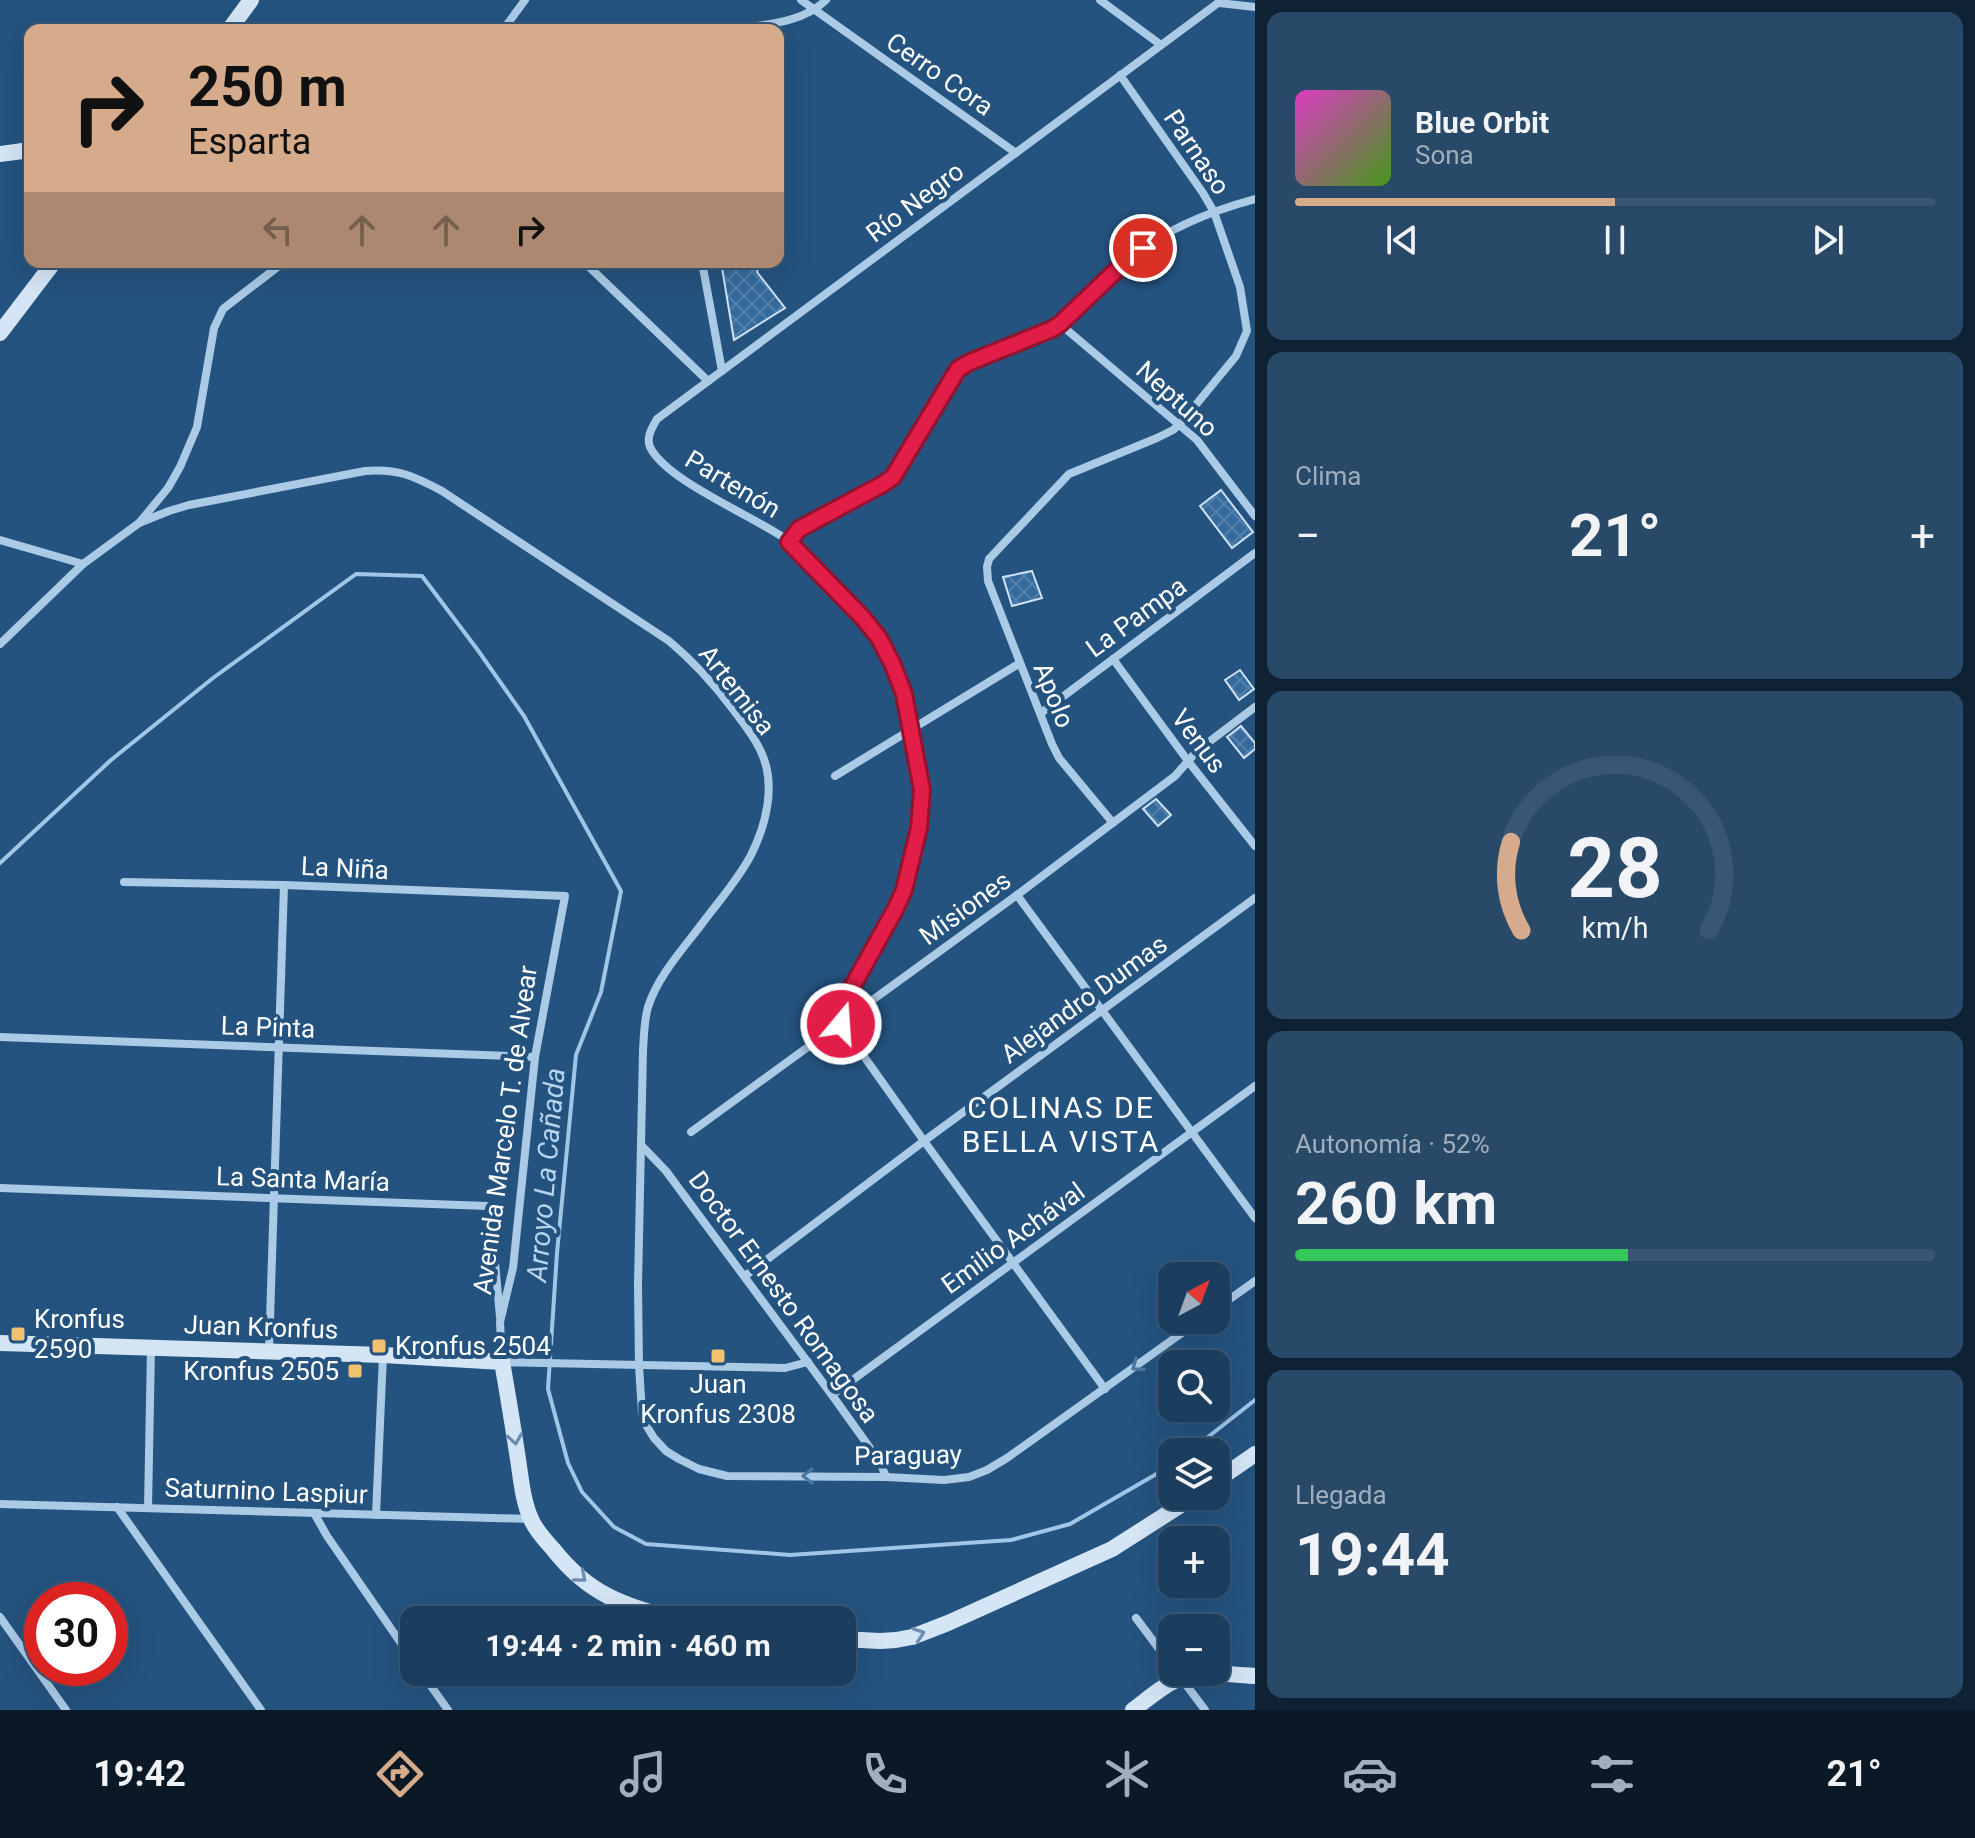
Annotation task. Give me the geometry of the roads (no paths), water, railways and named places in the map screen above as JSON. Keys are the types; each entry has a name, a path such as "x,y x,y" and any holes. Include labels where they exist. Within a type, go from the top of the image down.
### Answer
{"main road":[{"path":"233,24 251,0"},
{"path":"0,154 24,151"},
{"path":"0,333 49,268"},
{"name":"Juan Kronfus","path":"0,1343 383,1355 502,1362"},
{"name":"Avenida Marcelo T. de Alvear","path":"502,1362 521,1480 531,1519 557,1555 582,1579 607,1597 627,1606"},
{"path":"1230,1471 1255,1454"},
{"path":"856,1640 896,1640 948,1623 1112,1549 1173,1510"},
{"path":"1230,1675 1255,1676"},
{"path":"1133,1710 1165,1686"}],"street":[{"path":"507,24 525,0"},
{"name":"Cerro Cora","path":"801,0 1016,153"},
{"path":"760,24 790,19 826,0"},
{"path":"1100,0 1161,45"},
{"path":"1220,2 1255,7"},
{"name":"Río Negro","path":"650,448 651,430 657,419 1220,2"},
{"name":"Parnaso","path":"1120,75 1214,212 1240,287 1247,331 1236,356 1180,424"},
{"path":"789,542 799,529 893,477 958,369 1060,324 1143,248 1193,220 1255,199"},
{"path":"0,644 83,564 139,523 168,488 197,427 218,317 223,309 276,268"},
{"path":"590,268 708,381"},
{"path":"703,268 722,371"},
{"name":"Neptuno","path":"1060,324 1180,424 1206,451 1255,516"},
{"name":"Apolo","path":"1113,823 1059,758 988,581 987,567 989,559 1069,474 1157,438 1180,424"},
{"name":"Partenón","path":"650,448 675,474 789,542 879,638 904,694 922,790 919,828 904,890 851,989 841,1024"},
{"name":"Artemisa","path":"139,523 204,502 365,471 399,472 442,491 669,641 715,685 750,732 763,755 768,774 765,821 750,857 664,975 649,1006 643,1050 639,1366"},
{"path":"0,540 83,564"},
{"name":"La Pampa","path":"1041,713 1255,553"},
{"name":"Venus","path":"1113,659 1255,846"},
{"path":"835,776 1020,663"},
{"name":"Misiones","path":"691,1132 1113,823 1175,776 1197,751 1255,707"},
{"name":"La Niña","path":"124,882 565,896"},
{"path":"269,1351 284,885"},
{"path":"1017,895 1255,1218"},
{"name":"Avenida Marcelo T. de Alvear","path":"502,1362 500,1322 513,1268 535,1057 565,896"},
{"name":"Alejandro Dumas","path":"745,1276 1255,898"},
{"path":"841,1024 1105,1389"},
{"name":"La Pinta","path":"0,1037 535,1057"},
{"name":"Emilio Achával","path":"832,1395 1255,1086"},
{"name":"Doctor Ernesto Romagosa","path":"642,1146 666,1171 745,1276 880,1462 886,1477"},
{"name":"La Santa María","path":"0,1188 487,1206 490,1208 500,1322"},
{"path":"1230,1299 1255,1281"},
{"name":"Paraguay","path":"639,1366 642,1413 646,1425 666,1451 699,1469 727,1476 944,1480 969,1477 1007,1458 1181,1334"},
{"path":"148,1508 151,1348"},
{"path":"376,1515 383,1355"},
{"name":"Juan Kronfus","path":"502,1362 785,1368 808,1362"},
{"name":"Saturnino Laspiur","path":"0,1504 531,1519"},
{"path":"117,1507 261,1710"},
{"path":"314,1513 400,1642"},
{"path":"0,1617 66,1710"},
{"path":"1136,1618 1158,1648"},
{"path":"431,1686 448,1710"},
{"path":"1187,1686 1205,1710"}],"waterway":[{"name":"Arroyo La Cañada","path":"0,863 111,760 213,678 356,574 422,576 524,716 621,891 601,992 576,1055 548,1389 568,1463 582,1492 614,1527 646,1544 790,1555 1011,1540 1070,1524 1158,1473"},
{"name":"Arroyo La Cañada","path":"1207,1438 1255,1400"}],"place":[{"name":"Kronfus 2590","path":"18,1334"},
{"name":"Kronfus 2504","path":"379,1346"},
{"name":"Juan Kronfus 2308","path":"718,1356"},
{"name":"Kronfus 2505","path":"355,1371"}],"district":[{"name":"COLINAS DE BELLA VISTA","path":"1061,1124"}]}
